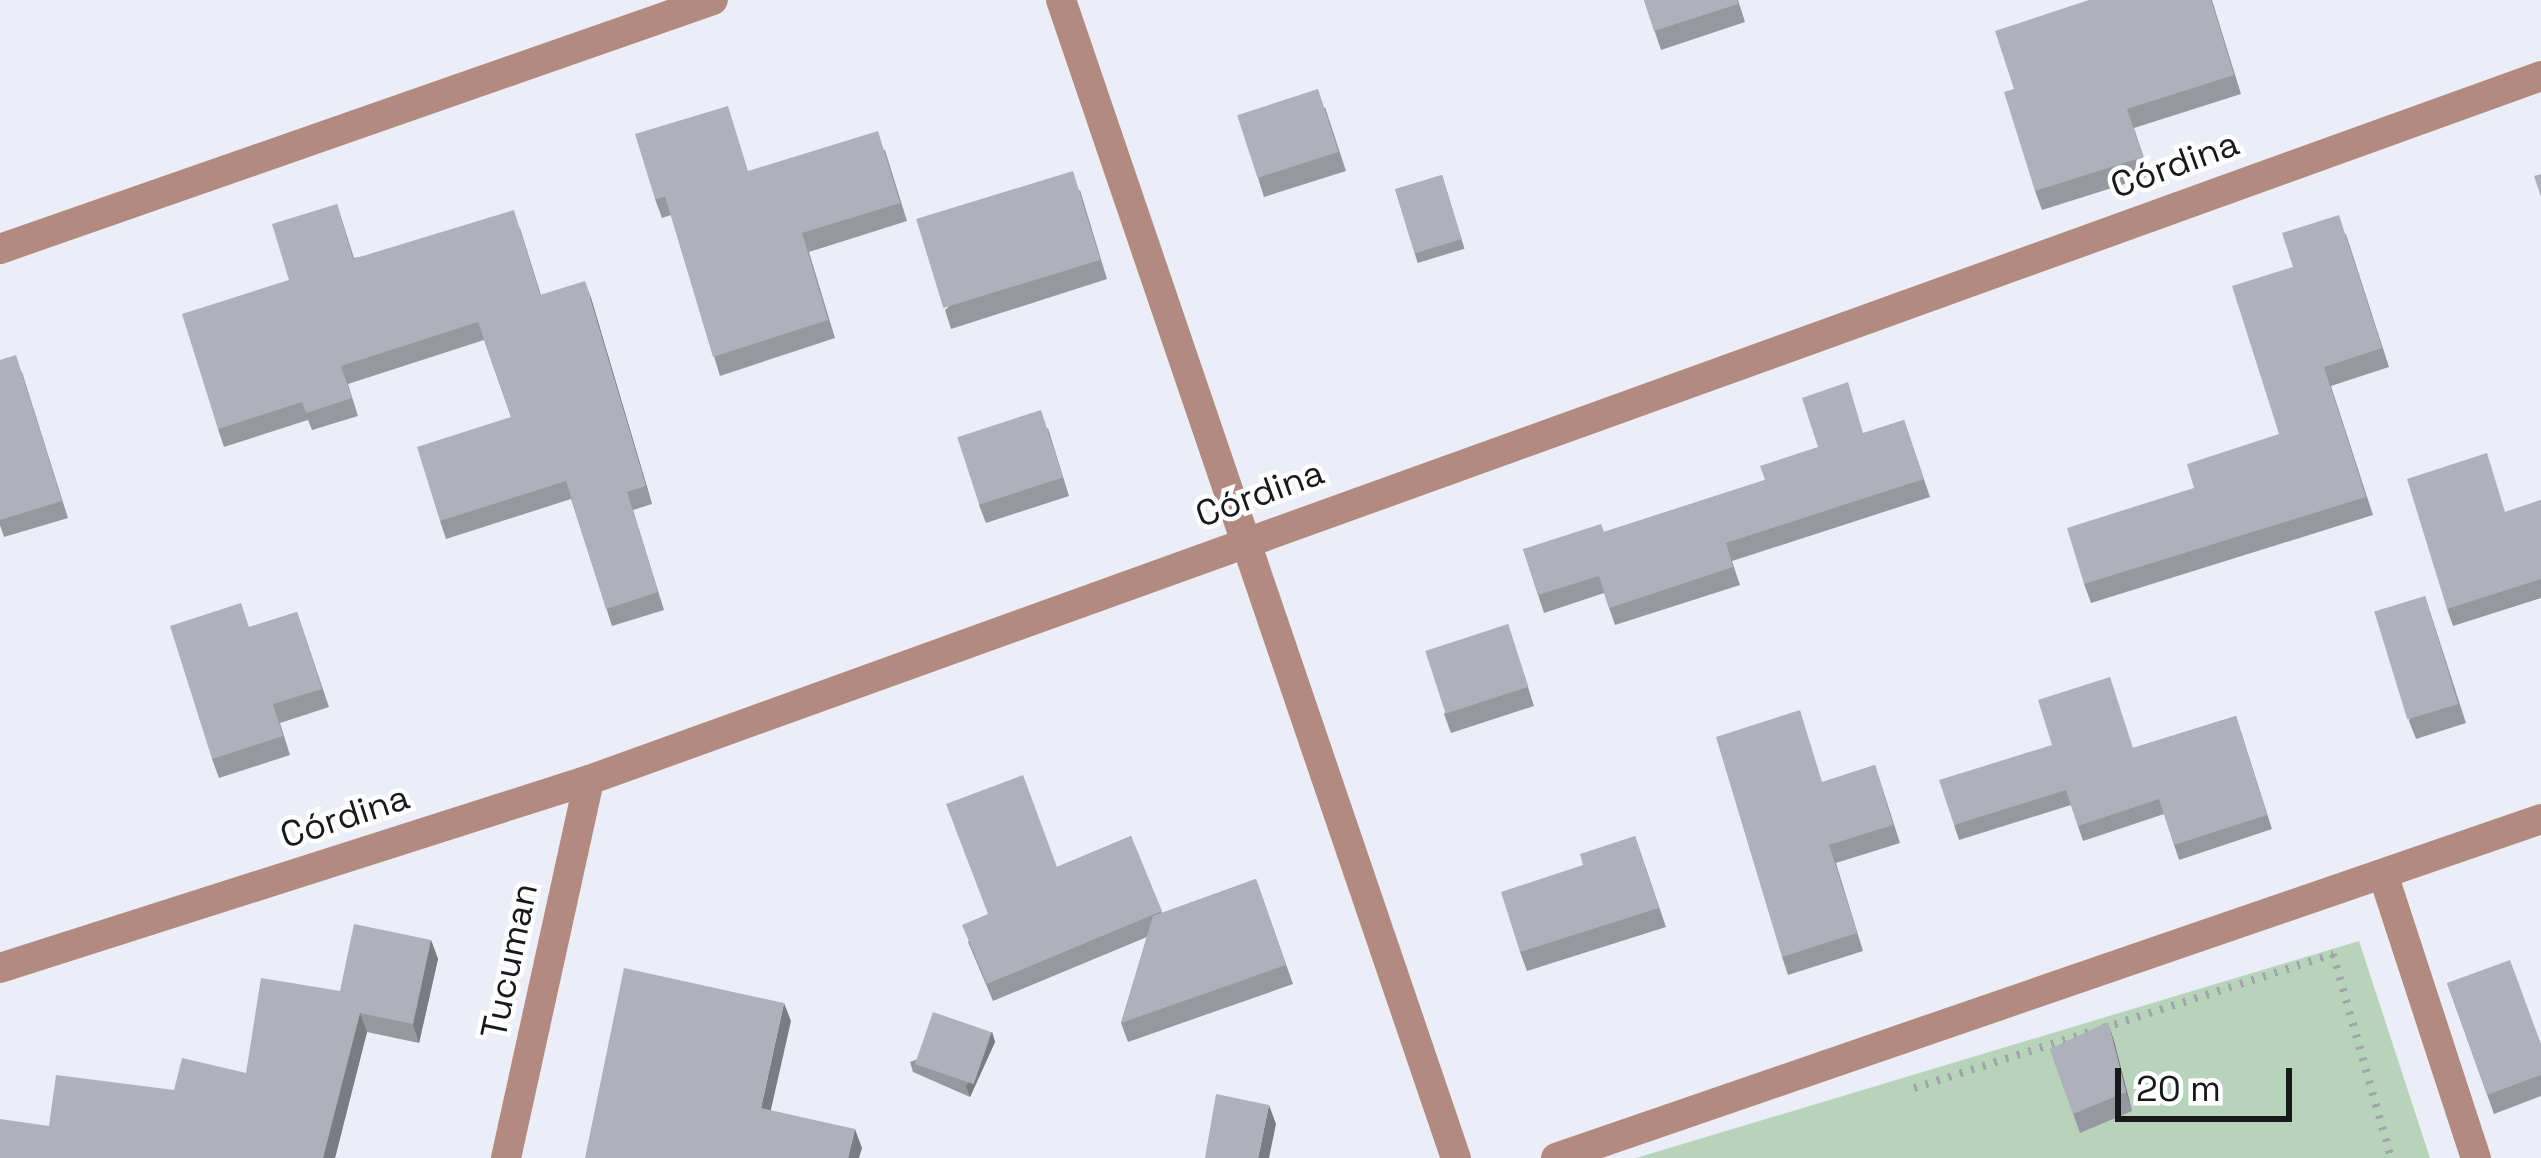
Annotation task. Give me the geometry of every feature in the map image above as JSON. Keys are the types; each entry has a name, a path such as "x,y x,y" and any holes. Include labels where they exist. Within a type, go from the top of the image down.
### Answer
{"street":[{"path":"0,249 713,0"},
{"path":"1061,0 1250,539 1456,1158"},
{"name":"Córdina","path":"0,968 589,780 2541,76"},
{"name":"Tucuman","path":"506,1158 589,780"},
{"path":"1556,1158 2384,877 2541,819"},
{"path":"2384,877 2476,1158"}],"path":[{"path":"1900,1093 2332,954 2391,1158"}],"green space":[{"path":"2359,941 2430,1158 1636,1158"}],"building":[{"path":"1644,0 1737,0 1738,4 1654,31"},
{"path":"2089,0 2211,0 2234,75 2127,109 2143,157 2035,191 2004,92 2014,89 1995,31"},
{"path":"1318,89 1338,152 1258,178 1237,115"},
{"path":"728,106 748,171 878,131 900,203 802,233 828,320 713,357 665,196 655,199 635,134"},
{"path":"1073,171 1100,260 943,308 916,219"},
{"path":"1442,175 1462,239 1415,253 1395,189"},
{"path":"337,204 353,259 514,210 540,295 585,281 646,486 627,492 658,592 606,609 566,481 440,521 417,447 511,417 478,322 341,366 352,398 306,413 302,402 218,429 182,314 289,280 272,224"},
{"path":"2339,215 2382,348 2324,367 2366,497 2084,584 2067,528 2194,488 2187,464 2279,434 2232,286 2293,267 2282,233"},
{"path":"16,355 62,501 0,520 0,360"},
{"path":"1848,382 1863,433 1904,420 1924,479 1726,543 1733,567 1609,608 1599,576 1538,595 1523,549 1601,524 1604,532 1765,480 1760,466 1818,447 1802,398"},
{"path":"1041,410 1063,478 979,505 957,437"},
{"path":"2487,453 2505,512 2541,500 2541,579 2447,609 2407,479"},
{"path":"2425,596 2458,704 2407,720 2374,611"},
{"path":"241,603 249,627 297,612 322,689 273,704 283,736 212,759 170,626"},
{"path":"1508,624 1528,687 1446,714 1425,651"},
{"path":"2110,677 2133,748 2236,716 2267,815 2174,845 2159,799 2078,826 2066,790 1954,825 1939,780 2052,745 2038,700"},
{"path":"1800,710 1822,782 1875,765 1893,825 1829,845 1857,933 1782,957 1716,737"},
{"path":"1023,775 1057,867 1131,836 1162,911 987,984 962,925 988,914 946,804"},
{"path":"1635,836 1659,908 1520,952 1501,892 1583,865 1580,854"},
{"path":"1256,879 1286,965 1121,1023 1153,916"},
{"path":"354,924 431,940 413,1024 360,1013 323,1158 0,1158 0,1119 49,1126 56,1075 174,1090 182,1058 246,1073 261,978 340,991"},
{"path":"2510,960 2541,1044 2541,1075 2487,1095 2447,983"},
{"path":"624,968 784,1003 761,1108 855,1129 848,1158 585,1158"},
{"path":"933,1012 992,1032 974,1084 915,1064"},
{"path":"2108,1022 2126,1092 2073,1114 2050,1049"},
{"path":"1216,1094 1269,1105 1258,1158 1205,1158"}]}
